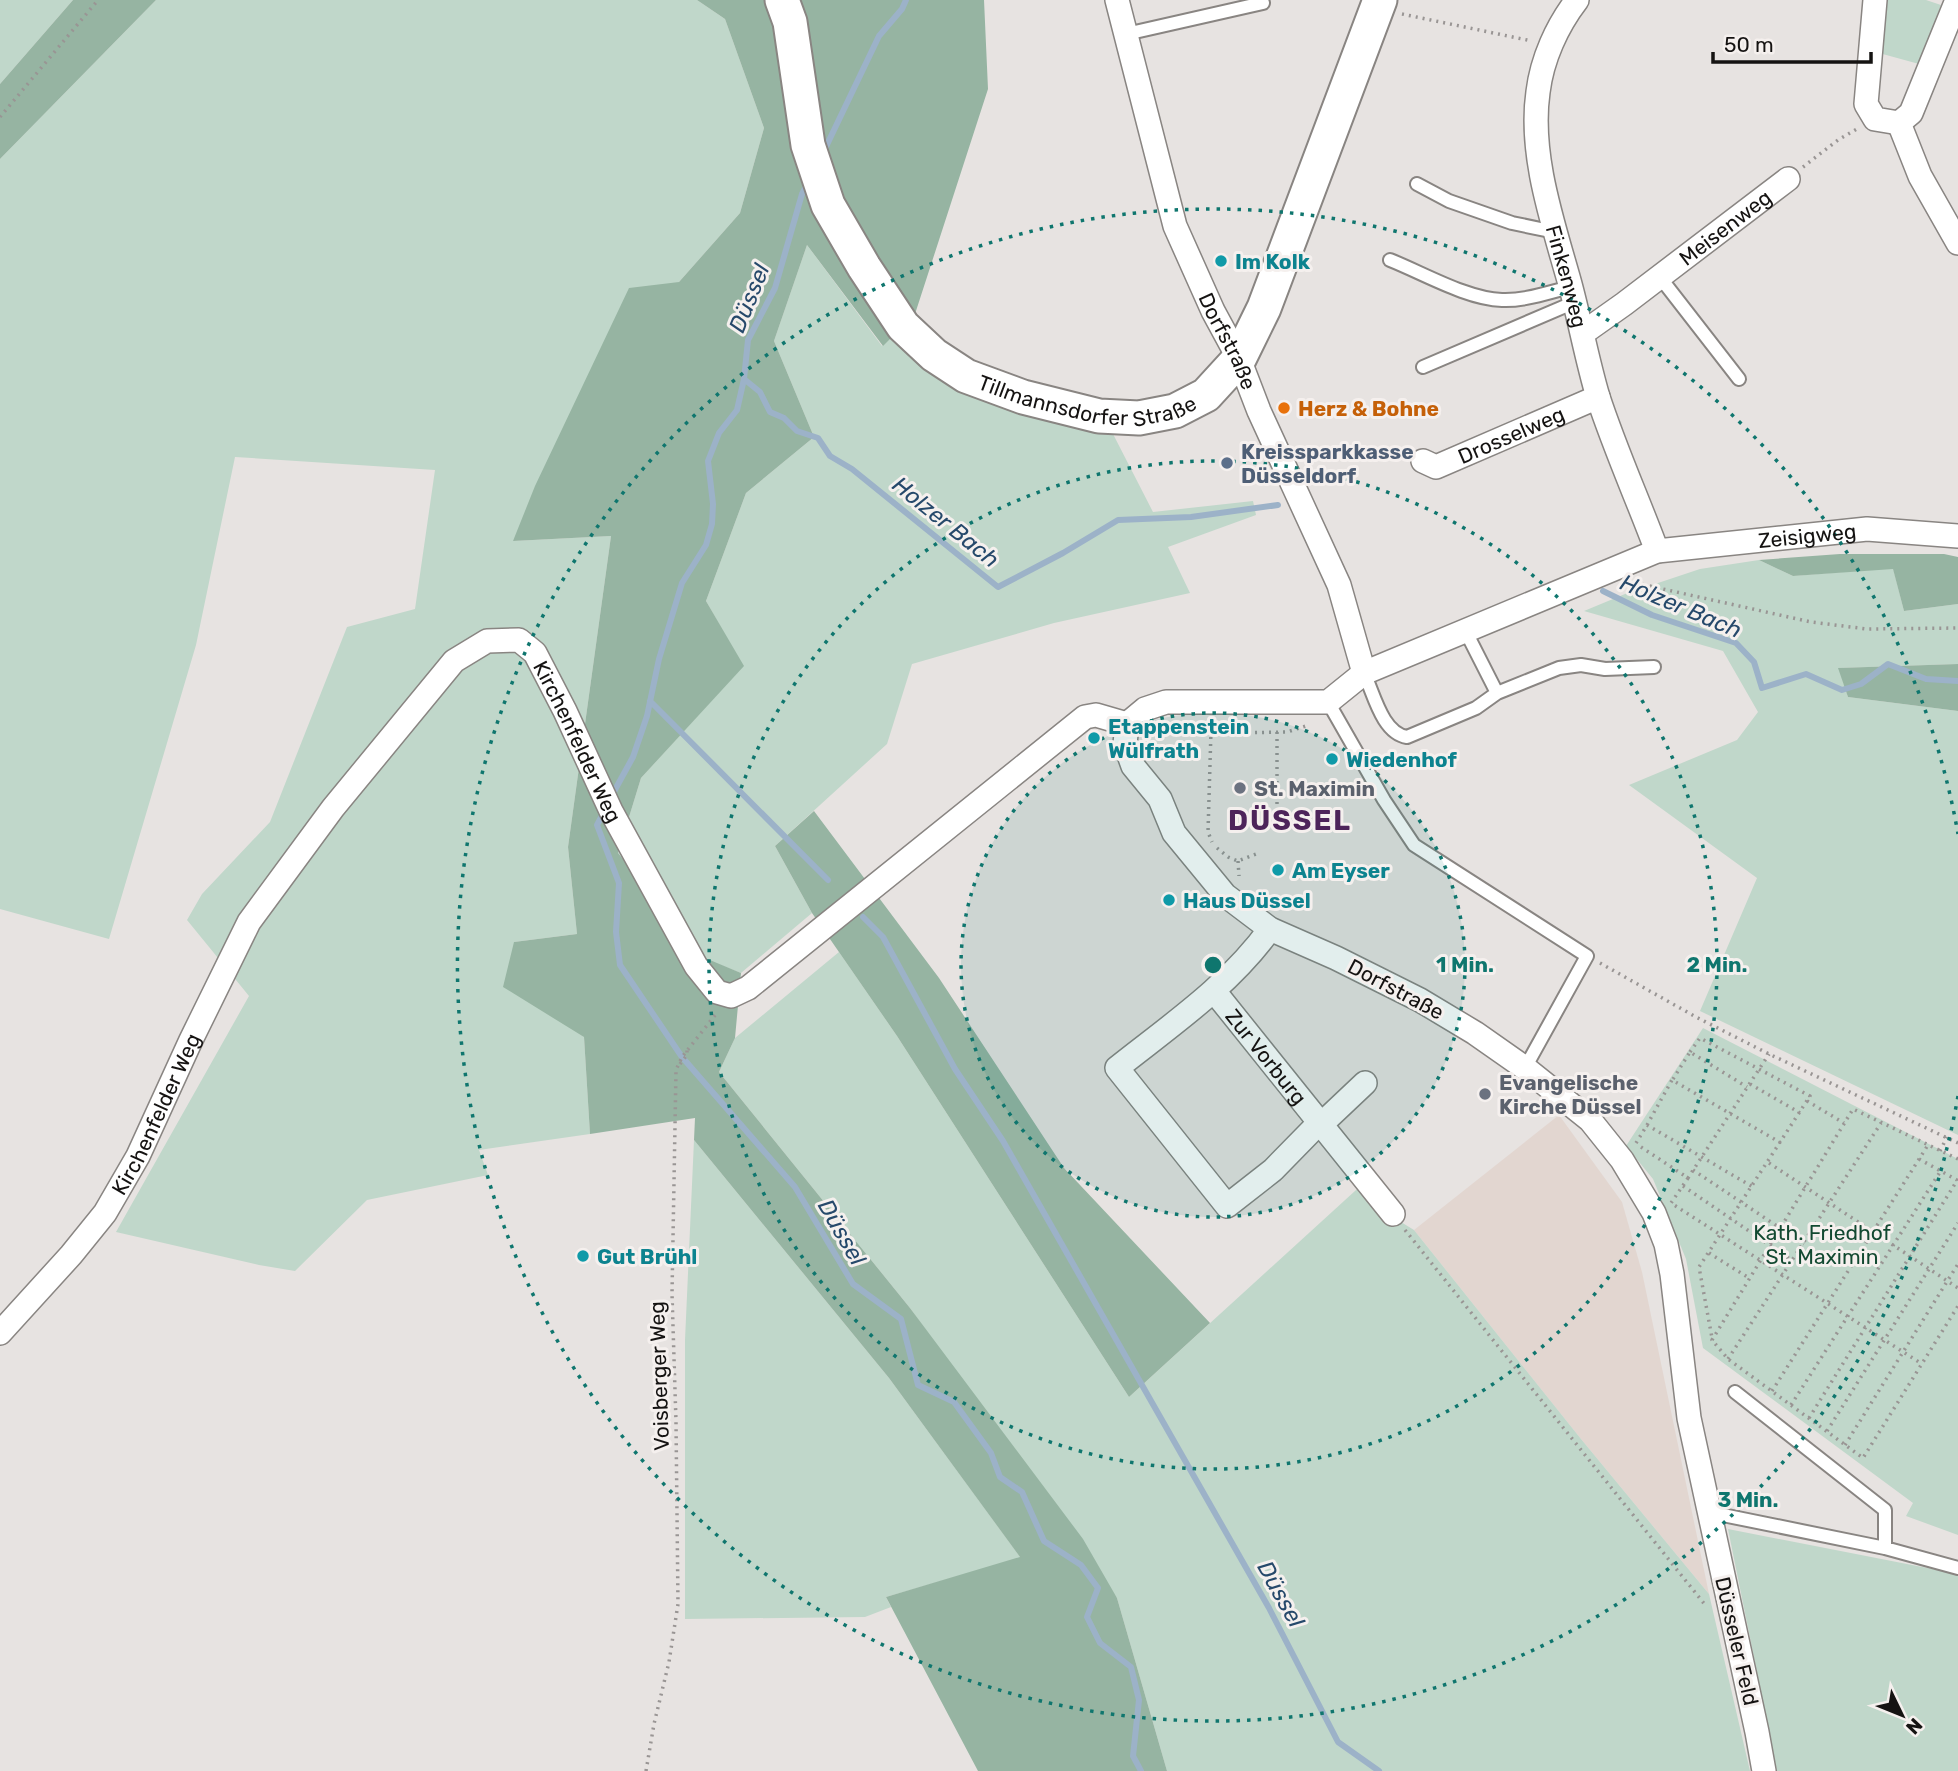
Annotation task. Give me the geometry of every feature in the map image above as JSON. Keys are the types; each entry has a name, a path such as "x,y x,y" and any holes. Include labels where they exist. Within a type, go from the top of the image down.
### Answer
{"main road":[{"name":"Tillmannsdorfer Straße","path":"782,0 790,22 808,145 828,205 903,326 934,355 966,376 1023,397 1099,416 1139,418 1175,411 1206,395 1239,359 1264,307 1378,5"}],"street":[{"name":"Dorfstraße","path":"1117,0 1175,226 1213,311 1239,359 1259,411 1339,584 1364,673"},
{"name":"Finkenweg","path":"1577,0 1568,12 1543,68 1536,123 1541,164 1555,232 1598,397 1657,551"},
{"path":"1875,0 1866,104 1875,119 1899,123"},
{"path":"1899,123 1910,113 1957,0"},
{"path":"1899,123 1920,176 1958,243"},
{"name":"Meisenweg","path":"1583,333 1788,178"},
{"name":"Drosselweg","path":"1423,461 1436,467 1598,397"},
{"name":"Zeisigweg","path":"1657,551 1867,528 1958,536"},
{"path":"731,996 748,988 1085,718 1096,715 1127,724 1144,709 1166,702 1328,702 1364,673 1657,551"},
{"name":"Kirchenfelder Weg","path":"0,1333 105,1213 138,1156 249,922 333,808 454,660 487,640 519,640 535,653 611,811 696,966 717,992 731,996"},
{"name":"Dorfstraße","path":"1127,724 1125,744 1133,766 1160,799 1174,833 1225,895 1270,929 1420,1000 1475,1033 1525,1068 1590,1121 1622,1160 1654,1213 1666,1244 1689,1418 1708,1512"},
{"path":"1214,991 1257,947 1270,929"},
{"name":"Zur Vorburg","path":"1365,1083 1319,1123 1273,1170 1227,1206 1123,1088 1117,1068 1214,991 1319,1123 1393,1214"},
{"name":"Düsseler Feld","path":"1708,1512 1758,1732 1764,1771"}],"lane":[{"path":"1126,34 1263,3"},
{"path":"1417,184 1449,201 1512,223 1555,232"},
{"path":"1390,260 1488,299 1573,295"},
{"name":"Meisenweg","path":"1659,276 1739,379"},
{"path":"1423,367 1573,295"},
{"path":"1465,630 1497,693"},
{"path":"1364,673 1388,728 1397,735 1407,737 1476,708 1497,693 1559,668 1581,665 1605,669 1654,667"},
{"path":"1328,702 1384,800 1414,845 1587,956 1525,1068"},
{"path":"1735,1392 1885,1510 1885,1548"},
{"path":"1708,1512 1885,1548 1958,1568"}],"path":[{"path":"0,117 98,0"},
{"path":"1378,5 1551,46"},
{"path":"1788,178 1838,140 1875,119"},
{"path":"1610,571 1635,583 1811,622 1867,629 1958,628"},
{"path":"1189,725 1226,733 1277,732 1305,728 1328,702"},
{"path":"1211,730 1208,832 1212,842 1228,857 1238,860 1259,853"},
{"path":"1277,732 1277,813"},
{"path":"1587,956 1769,1054 1958,1143"},
{"name":"Voisberger Weg","path":"646,1771 678,1604 672,1294 676,1070 731,996"},
{"path":"1636,1143 1700,1038 1810,1096 1699,1267 1712,1340 1728,1359 1863,1458 1958,1306"},
{"path":"1690,1052 1800,1113"},
{"path":"1769,1054 1671,1203 1922,1364"},
{"path":"1672,1080 1781,1143"},
{"path":"1807,1101 1844,1123"},
{"path":"1712,1340 1853,1109 1958,1159"},
{"path":"1728,1359 1881,1123"},
{"path":"1647,1125 1753,1187"},
{"path":"1628,1136 1649,1154 1688,1178"},
{"path":"1940,1151 1947,1137"},
{"path":"1772,1391 1928,1145"},
{"path":"1808,1418 1958,1180 1919,1159"},
{"path":"1769,1163 1958,1288"},
{"path":"1693,1170 1804,1244"},
{"path":"1791,1405 1940,1172"},
{"path":"1682,1186 1793,1261"},
{"path":"1393,1214 1711,1612"},
{"path":"1827,1432 1958,1223"},
{"path":"1709,1254 1749,1278"},
{"path":"1845,1445 1958,1264"}],"shaded area":[{"path":"1559,1115 1622,1202 1642,1272 1709,1594 1414,1230"}],"green space":[{"path":"0,0 73,0 0,84"},
{"path":"73,0 156,0 0,159 0,84"},
{"path":"156,0 697,0 725,19 764,128 740,213 679,282 513,541 611,536 568,847 577,934 514,942 584,1037 590,1134 479,1150 488,1175 367,1200 295,1271 116,1232 249,996 187,920 202,894 270,822 347,627 415,609 435,470 235,457 196,645 109,939 0,909 0,159"},
{"path":"697,0 984,0 988,89 915,314 883,346 807,245 774,341 814,437 746,493 706,601 744,666 641,778 618,853 705,958 741,973 735,1038 719,1072 910,1308 1083,1539 1117,1598 1167,1771 978,1771 886,1597 1020,1557 889,1378 694,1140 695,1118 590,1134 584,1037 503,987 514,942 577,934 568,847 611,536 513,541 535,486 629,288 679,282 740,213 764,128 725,19"},
{"path":"1886,0 1926,0 1941,5 1919,64 1879,53"},
{"path":"807,245 882,346 893,336 1112,432 1153,512 1253,501 1256,515 1168,547 1190,593 1054,623 912,664 887,744 775,846 812,913 741,973 705,959 618,853 641,778 743,666 706,601 746,493 814,437 774,341"},
{"path":"1840,554 1944,554 1958,557 1958,604 1904,611 1893,569 1793,576 1759,560"},
{"path":"1759,560 1793,576 1893,568 1904,611 1958,604 1958,664 1839,668 1848,697 1958,711 1958,1135 1700,1011 1757,878 1629,785 1737,740 1758,712 1723,651 1584,611 1700,569"},
{"path":"1958,664 1958,711 1848,697 1838,668"},
{"path":"814,811 939,978 1064,1168 1210,1323 1129,1397 897,1036 812,913 775,846"},
{"path":"839,952 897,1036 1129,1397 1367,1180 1396,1219 1414,1230 1709,1594 1750,1771 1167,1771 1117,1598 910,1308 719,1072 735,1038"},
{"name":"Kath. Friedhof St. Maximin","path":"1703,1028 1958,1159 1958,1535 1906,1516 1913,1503 1703,1348 1686,1259 1653,1179 1626,1146"},
{"path":"694,1140 889,1378 1021,1558 886,1597 891,1607 865,1617 685,1619 685,1340"},
{"path":"1728,1529 1958,1574 1958,1771 1777,1771"}],"waterway":[{"name":"Düssel","path":"823,153 879,36 902,9 906,0"},
{"name":"Düssel","path":"611,797 633,757 647,716 659,659 682,583 706,545 712,524 713,504 708,461 719,433 737,410 744,379 748,340 775,288 802,194 809,181"},
{"name":"Holzer Bach","path":"744,379 760,392 770,412 784,418 797,431 818,438 830,456 852,469 998,587 1118,520 1191,517 1278,505"},
{"name":"Holzer Bach","path":"1603,591 1652,615 1736,643 1754,662 1762,688 1806,674 1842,690 1861,684 1888,664 1926,679 1958,681"},
{"name":"Düssel","path":"650,701 828,880"},
{"name":"Düssel","path":"605,810 597,825 619,883 616,932 620,965 682,1057 795,1187 853,1284 901,1319 918,1385 954,1402 991,1453 1000,1477 1022,1492 1044,1541 1081,1565 1098,1588 1087,1617 1100,1643 1131,1667 1139,1700 1133,1756 1141,1771"},
{"name":"Düssel","path":"863,917 883,937 955,1069 1003,1141 1269,1608 1338,1742 1379,1771"}],"place":[{"name":"Im Kolk","path":"1221,261"},
{"name":"Herz & Bohne","path":"1284,408"},
{"name":"Kreissparkkasse Düsseldorf","path":"1227,463"},
{"name":"Etappenstein Wülfrath","path":"1094,738"},
{"name":"Wiedenhof","path":"1332,759"},
{"name":"St. Maximin","path":"1240,788"},
{"name":"Am Eyser","path":"1278,870"},
{"name":"Haus Düssel","path":"1169,900"},
{"name":"Evangelische Kirche Düssel","path":"1485,1094"},
{"name":"Gut Brühl","path":"583,1256"}],"district":[{"name":"DÜSSEL","path":"1290,820"}]}
